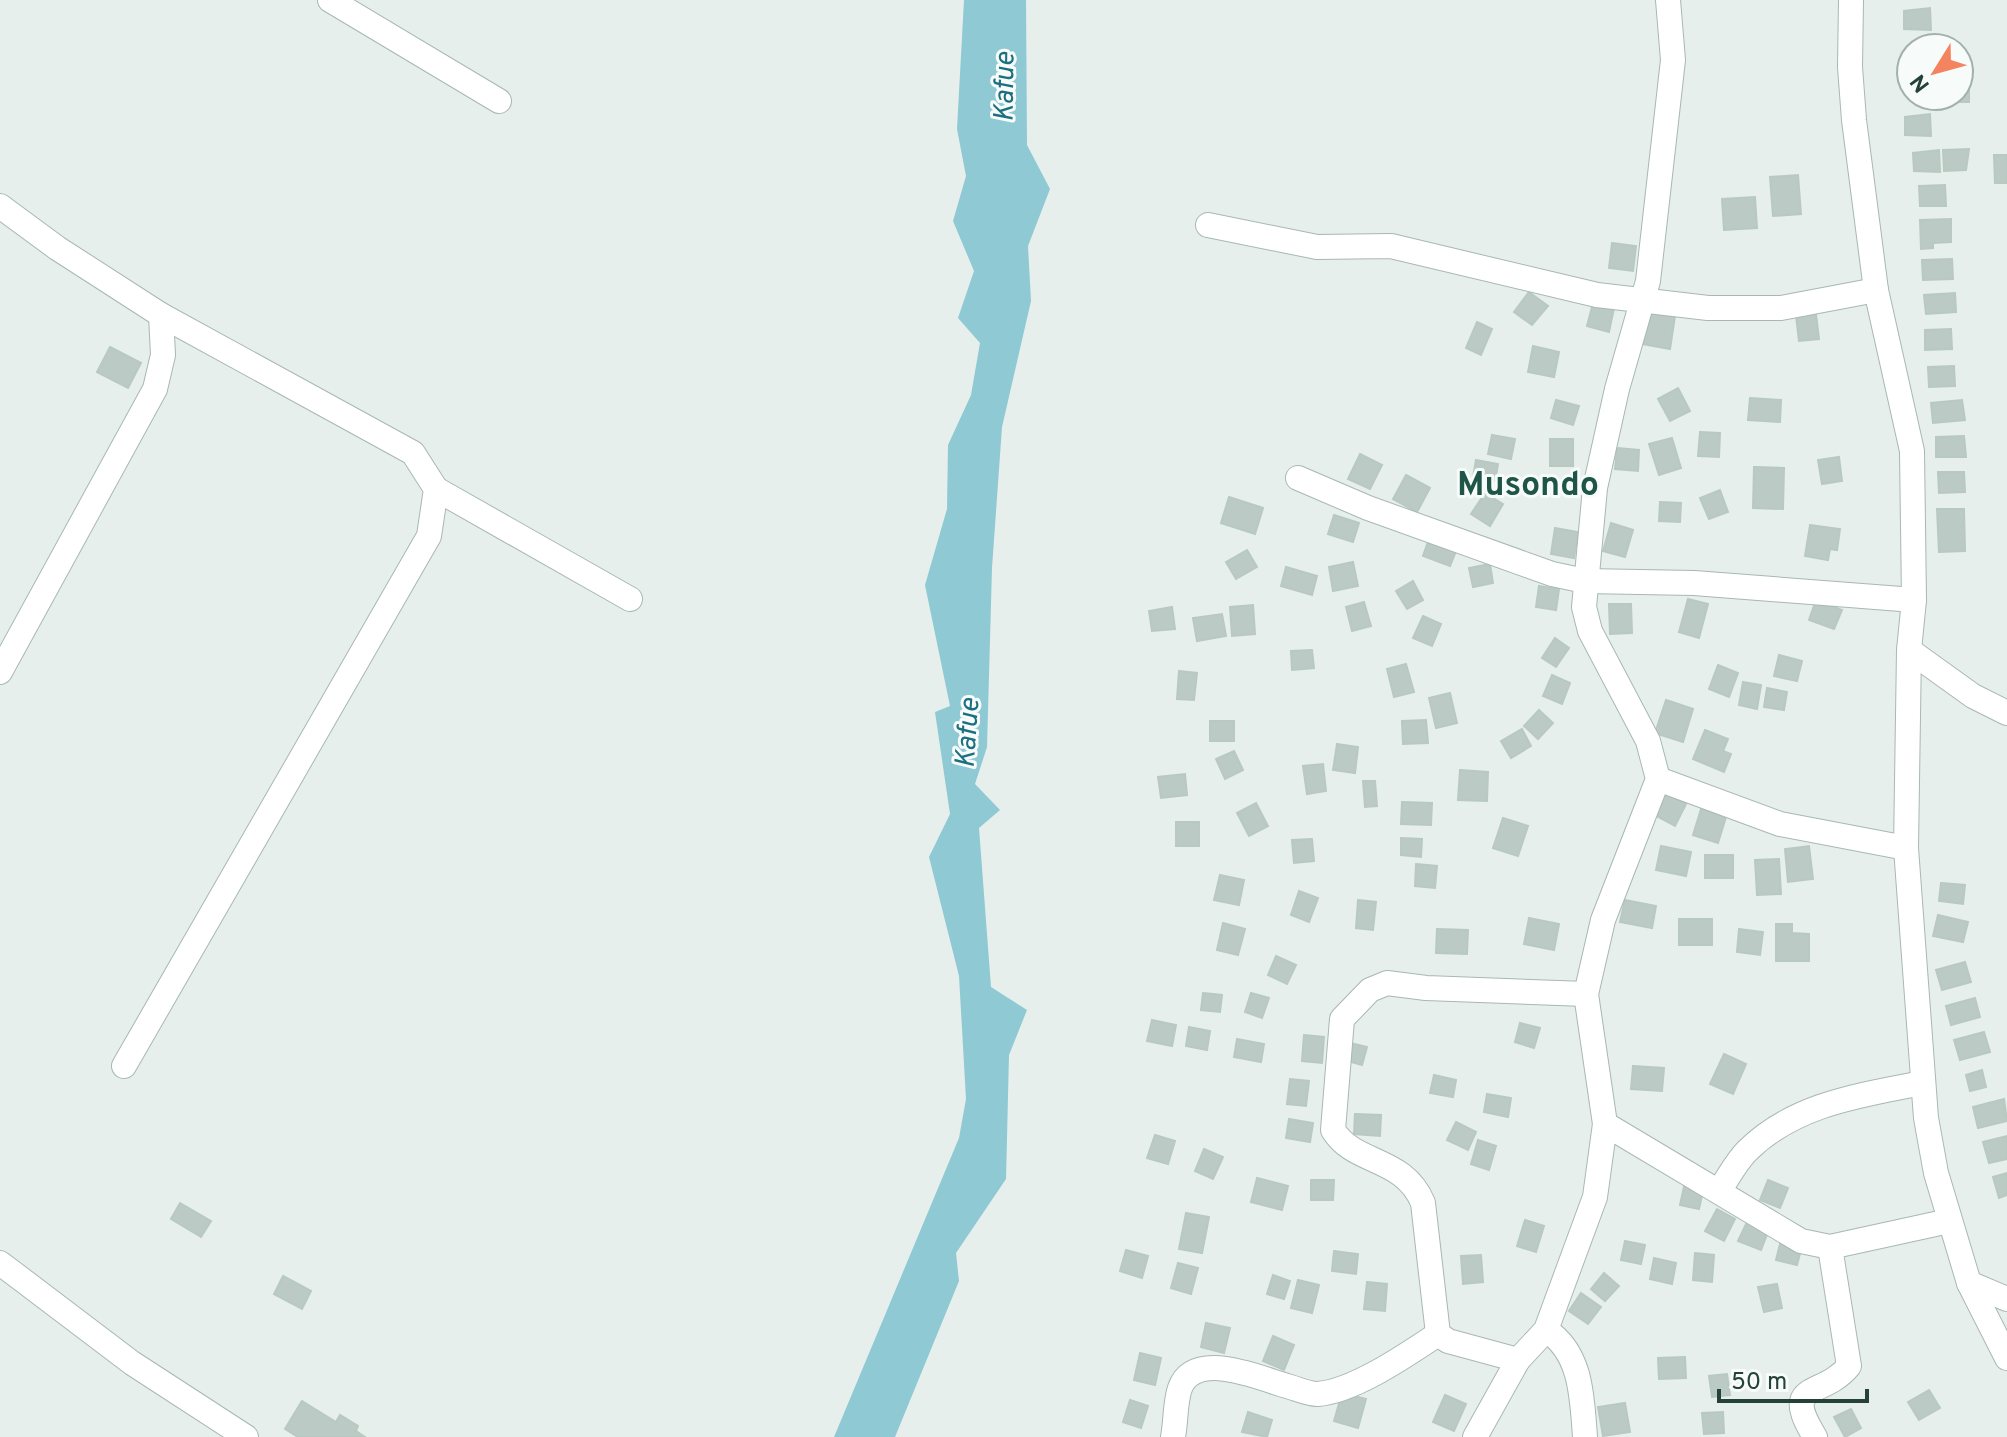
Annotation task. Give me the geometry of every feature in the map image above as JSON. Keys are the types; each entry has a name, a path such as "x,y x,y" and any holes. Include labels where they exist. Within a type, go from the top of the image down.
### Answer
{"street":[{"path":"330,0 499,101"},
{"path":"1475,1437 1518,1360 1546,1330 1595,1197 1605,1124 1586,994 1603,920 1658,779 1648,741 1590,631 1584,607 1595,488 1617,389 1642,301 1663,172 1673,60 1668,0"},
{"path":"1851,0 1850,67 1854,120 1876,290 1912,451 1914,600 1909,650 1906,848 1922,1083 1931,1146 1949,1221 1969,1283 2007,1358"},
{"path":"0,206 57,248 161,315 413,453 436,489 630,599"},
{"path":"1208,225 1317,247 1391,246 1597,295 1708,308 1781,308 1876,290"},
{"path":"0,672 155,389 163,355 161,315"},
{"path":"1298,478 1368,508 1552,574 1585,581 1694,583 1914,600"},
{"path":"124,1066 429,536 436,489"},
{"path":"1909,650 1973,696 2007,713"},
{"path":"1658,779 1780,824 1906,848"},
{"path":"1438,1334 1423,1203 1416,1185 1397,1171 1348,1147 1333,1130 1342,1019 1370,990 1387,983 1586,994"},
{"path":"1719,1191 1746,1151 1780,1126 1820,1105 1922,1083"},
{"path":"1605,1124 1668,1165 1719,1191 1778,1230 1801,1241 1830,1247 1949,1221"},
{"path":"1815,1437 1799,1406 1803,1395 1849,1366 1830,1247"},
{"path":"0,1263 132,1363 246,1437"},
{"path":"1969,1283 2007,1299"},
{"path":"1546,1330 1568,1349 1575,1366 1585,1437"},
{"path":"1438,1334 1471,1348 1518,1360"},
{"path":"1173,1437 1181,1388 1190,1373 1202,1368 1222,1369 1316,1394 1355,1382 1393,1364 1438,1334"}],"water":[{"name":"Kafue","path":"964,0 1026,0 1027,145 1050,189 1028,246 1031,301 1002,427 992,568 987,747 975,784 1000,810 979,828 991,987 1027,1010 1009,1055 1006,1179 956,1253 959,1281 895,1437 834,1437 959,1138 966,1099 959,976 929,857 950,814 935,712 950,706 925,585 947,509 948,445 971,395 980,343 958,318 974,271 953,221 966,176 957,129"}],"building":[{"path":"1930,8 1931,30 1904,29 1904,11"},
{"path":"1930,114 1931,136 1905,135 1905,117"},
{"path":"1969,149 1966,170 1944,171 1943,150"},
{"path":"1939,150 1940,172 1914,171 1913,153"},
{"path":"1994,155 2007,155 2007,183 1995,183"},
{"path":"1798,175 1801,214 1773,216 1770,177"},
{"path":"1945,185 1946,206 1920,206 1919,186"},
{"path":"1755,197 1757,228 1724,230 1722,199"},
{"path":"1951,219 1951,242 1933,243 1933,248 1921,249 1920,220"},
{"path":"1612,243 1636,246 1633,271 1609,268"},
{"path":"1952,259 1953,279 1923,280 1922,260"},
{"path":"1529,292 1548,306 1532,325 1514,312"},
{"path":"1955,293 1956,312 1926,314 1924,295"},
{"path":"1593,303 1614,308 1609,332 1587,326"},
{"path":"1647,312 1675,316 1670,349 1642,344"},
{"path":"1816,314 1819,339 1799,341 1796,316"},
{"path":"1477,322 1492,329 1481,355 1466,348"},
{"path":"1951,329 1952,349 1925,350 1925,330"},
{"path":"1533,346 1559,352 1554,377 1528,372"},
{"path":"110,347 141,363 128,388 97,372"},
{"path":"1954,366 1955,386 1929,387 1928,367"},
{"path":"1678,388 1690,411 1670,421 1658,399"},
{"path":"1750,398 1781,400 1780,422 1748,420"},
{"path":"1556,400 1579,406 1573,425 1551,418"},
{"path":"1962,400 1965,420 1933,423 1931,403"},
{"path":"1700,432 1720,433 1719,457 1698,456"},
{"path":"1492,435 1515,439 1511,459 1488,454"},
{"path":"1964,436 1966,457 1936,457 1936,437"},
{"path":"1672,438 1681,468 1659,475 1649,444"},
{"path":"1550,439 1573,439 1573,466 1550,466"},
{"path":"1617,448 1639,450 1638,471 1615,469"},
{"path":"1360,454 1382,465 1370,489 1348,479"},
{"path":"1839,457 1842,481 1822,484 1818,460"},
{"path":"1476,460 1498,464 1495,481 1473,477"},
{"path":"1754,467 1784,468 1783,509 1753,508"},
{"path":"1938,472 1964,472 1965,492 1939,493"},
{"path":"1406,475 1430,488 1417,512 1393,499"},
{"path":"1720,490 1728,512 1709,519 1700,498"},
{"path":"1485,493 1503,504 1490,526 1471,514"},
{"path":"1229,497 1263,508 1255,534 1221,523"},
{"path":"1660,502 1681,503 1680,522 1659,521"},
{"path":"1937,509 1964,509 1965,551 1939,552"},
{"path":"1334,515 1359,523 1353,542 1328,534"},
{"path":"1611,523 1633,530 1625,557 1603,551"},
{"path":"1810,525 1840,529 1837,550 1830,549 1828,560 1805,556"},
{"path":"1555,528 1578,532 1574,558 1551,554"},
{"path":"1430,536 1458,546 1450,566 1423,556"},
{"path":"1247,550 1257,567 1236,579 1226,562"},
{"path":"1353,562 1358,586 1333,591 1329,567"},
{"path":"1490,564 1493,583 1473,587 1469,568"},
{"path":"1286,567 1317,576 1312,595 1281,586"},
{"path":"1413,581 1423,600 1407,609 1396,591"},
{"path":"1539,586 1559,589 1556,610 1536,607"},
{"path":"1688,599 1708,604 1699,638 1679,632"},
{"path":"1816,600 1842,610 1834,629 1809,620"},
{"path":"1364,602 1371,626 1352,631 1346,607"},
{"path":"1609,604 1631,604 1632,633 1610,634"},
{"path":"1253,605 1255,634 1232,636 1230,607"},
{"path":"1172,607 1175,629 1152,631 1149,611"},
{"path":"1222,614 1226,636 1197,641 1193,618"},
{"path":"1423,616 1441,624 1432,646 1413,638"},
{"path":"1555,638 1569,648 1556,667 1542,658"},
{"path":"1312,650 1314,668 1292,670 1291,651"},
{"path":"1779,655 1802,661 1797,681 1774,676"},
{"path":"1406,664 1414,692 1394,697 1387,669"},
{"path":"1718,665 1738,673 1729,697 1709,689"},
{"path":"1179,671 1197,673 1194,700 1177,699"},
{"path":"1552,675 1570,683 1562,704 1543,696"},
{"path":"1743,682 1761,685 1757,709 1739,705"},
{"path":"1767,688 1787,692 1784,710 1764,707"},
{"path":"1450,693 1457,723 1436,728 1429,698"},
{"path":"1666,700 1693,709 1683,742 1655,733"},
{"path":"1539,710 1553,723 1538,739 1524,726"},
{"path":"1426,720 1428,743 1403,744 1402,721"},
{"path":"1210,721 1234,721 1234,741 1210,741"},
{"path":"1522,729 1531,746 1511,758 1501,741"},
{"path":"1705,730 1728,739 1723,751 1731,754 1724,772 1693,759"},
{"path":"1337,744 1358,747 1355,773 1333,770"},
{"path":"1234,751 1243,770 1225,779 1216,759"},
{"path":"1323,764 1326,791 1307,794 1303,766"},
{"path":"1460,770 1488,772 1487,801 1458,800"},
{"path":"1185,774 1187,795 1161,798 1158,777"},
{"path":"1363,781 1375,781 1377,806 1365,807"},
{"path":"1664,793 1686,804 1675,826 1653,814"},
{"path":"1402,802 1432,803 1431,825 1401,824"},
{"path":"1256,803 1268,826 1249,836 1237,813"},
{"path":"1701,809 1726,817 1718,843 1693,835"},
{"path":"1503,818 1528,826 1518,856 1493,848"},
{"path":"1176,822 1199,822 1199,846 1176,846"},
{"path":"1401,838 1422,839 1421,857 1401,855"},
{"path":"1312,839 1314,861 1294,863 1292,840"},
{"path":"1661,846 1691,852 1686,876 1656,870"},
{"path":"1809,846 1813,879 1788,882 1785,849"},
{"path":"1705,855 1733,855 1733,878 1705,878"},
{"path":"1779,859 1781,894 1757,895 1755,860"},
{"path":"1416,864 1437,866 1435,888 1415,886"},
{"path":"1220,875 1244,880 1239,905 1214,900"},
{"path":"1941,883 1965,885 1963,904 1939,901"},
{"path":"1299,891 1318,898 1309,922 1291,915"},
{"path":"1358,900 1376,902 1373,930 1356,928"},
{"path":"1625,900 1656,906 1652,928 1620,922"},
{"path":"1938,915 1968,922 1963,942 1933,936"},
{"path":"1529,918 1559,924 1554,950 1524,944"},
{"path":"1679,919 1712,919 1712,945 1679,945"},
{"path":"1223,923 1245,929 1238,955 1217,950"},
{"path":"1776,924 1792,924 1792,933 1809,934 1809,961 1776,961"},
{"path":"1437,929 1468,930 1467,954 1436,953"},
{"path":"1739,929 1763,932 1760,955 1737,952"},
{"path":"1276,956 1296,965 1287,984 1268,975"},
{"path":"1965,962 1971,982 1942,990 1936,970"},
{"path":"1203,993 1222,995 1220,1012 1201,1010"},
{"path":"1251,993 1269,998 1262,1018 1245,1012"},
{"path":"1975,998 1980,1017 1951,1025 1946,1006"},
{"path":"1152,1020 1176,1025 1172,1046 1147,1041"},
{"path":"1520,1023 1540,1028 1534,1048 1515,1042"},
{"path":"1189,1027 1210,1031 1207,1050 1186,1046"},
{"path":"1984,1032 1990,1052 1960,1060 1954,1040"},
{"path":"1304,1035 1324,1037 1322,1063 1302,1061"},
{"path":"1237,1039 1264,1044 1261,1062 1234,1057"},
{"path":"1346,1042 1367,1047 1362,1065 1341,1059"},
{"path":"1724,1054 1746,1064 1733,1094 1710,1084"},
{"path":"1633,1066 1664,1068 1662,1091 1631,1089"},
{"path":"1982,1070 1986,1087 1970,1091 1966,1075"},
{"path":"1434,1075 1456,1080 1453,1097 1430,1093"},
{"path":"1290,1079 1309,1081 1306,1106 1287,1104"},
{"path":"1487,1094 1511,1098 1508,1117 1484,1112"},
{"path":"2004,1099 2007,1121 1978,1128 1973,1107"},
{"path":"1355,1114 1381,1115 1380,1136 1354,1134"},
{"path":"1289,1119 1313,1123 1310,1142 1286,1138"},
{"path":"1456,1122 1476,1132 1468,1150 1447,1140"},
{"path":"1155,1135 1175,1141 1168,1164 1147,1158"},
{"path":"2007,1136 2007,1159 1989,1163 1983,1142"},
{"path":"1478,1140 1496,1146 1489,1170 1471,1164"},
{"path":"1204,1149 1223,1157 1213,1179 1195,1171"},
{"path":"2007,1173 2007,1195 1999,1198 1993,1177"},
{"path":"1257,1178 1288,1186 1282,1210 1251,1202"},
{"path":"1311,1180 1334,1180 1333,1200 1311,1200"},
{"path":"1768,1180 1788,1188 1780,1208 1760,1200"},
{"path":"1685,1182 1704,1186 1699,1209 1680,1205"},
{"path":"180,1203 211,1221 201,1237 171,1219"},
{"path":"1717,1209 1735,1219 1724,1241 1705,1231"},
{"path":"1186,1213 1209,1217 1202,1253 1179,1249"},
{"path":"1525,1220 1544,1226 1536,1252 1517,1246"},
{"path":"1747,1222 1768,1232 1761,1250 1738,1241"},
{"path":"1782,1236 1803,1242 1797,1265 1776,1260"},
{"path":"1625,1241 1645,1245 1641,1264 1621,1260"},
{"path":"1126,1250 1148,1256 1142,1278 1120,1271"},
{"path":"1334,1251 1358,1254 1356,1274 1332,1271"},
{"path":"1695,1253 1714,1255 1712,1282 1693,1280"},
{"path":"1481,1255 1483,1282 1463,1284 1461,1256"},
{"path":"1654,1258 1676,1263 1672,1284 1650,1279"},
{"path":"1178,1263 1198,1268 1191,1294 1171,1288"},
{"path":"1604,1273 1619,1286 1605,1301 1591,1289"},
{"path":"1273,1275 1290,1281 1284,1299 1267,1294"},
{"path":"283,1276 311,1291 302,1309 274,1294"},
{"path":"1298,1280 1319,1285 1312,1313 1291,1308"},
{"path":"1367,1282 1387,1284 1385,1311 1364,1309"},
{"path":"1777,1284 1782,1308 1764,1312 1758,1287"},
{"path":"1581,1293 1601,1307 1588,1324 1569,1311"},
{"path":"1206,1323 1230,1328 1224,1353 1201,1347"},
{"path":"1273,1336 1294,1345 1284,1370 1263,1361"},
{"path":"1140,1353 1161,1358 1155,1385 1134,1380"},
{"path":"1685,1357 1686,1378 1659,1379 1658,1358"},
{"path":"1727,1374 1730,1395 1712,1397 1709,1376"},
{"path":"1929,1390 1940,1408 1919,1420 1908,1402"},
{"path":"1342,1393 1366,1399 1358,1428 1334,1421"},
{"path":"1445,1395 1466,1404 1454,1431 1433,1422"},
{"path":"1130,1400 1148,1406 1141,1428 1123,1422"},
{"path":"302,1401 336,1422 340,1415 358,1426 356,1431 365,1437 298,1437 285,1429"},
{"path":"1625,1403 1630,1432 1603,1436 1598,1407"},
{"path":"1851,1409 1861,1428 1845,1437 1834,1417"},
{"path":"1248,1412 1272,1420 1267,1437 1242,1432"},
{"path":"1723,1412 1724,1433 1704,1434 1702,1413"}],"district":[{"name":"Musondo","path":"1528,483"}]}
